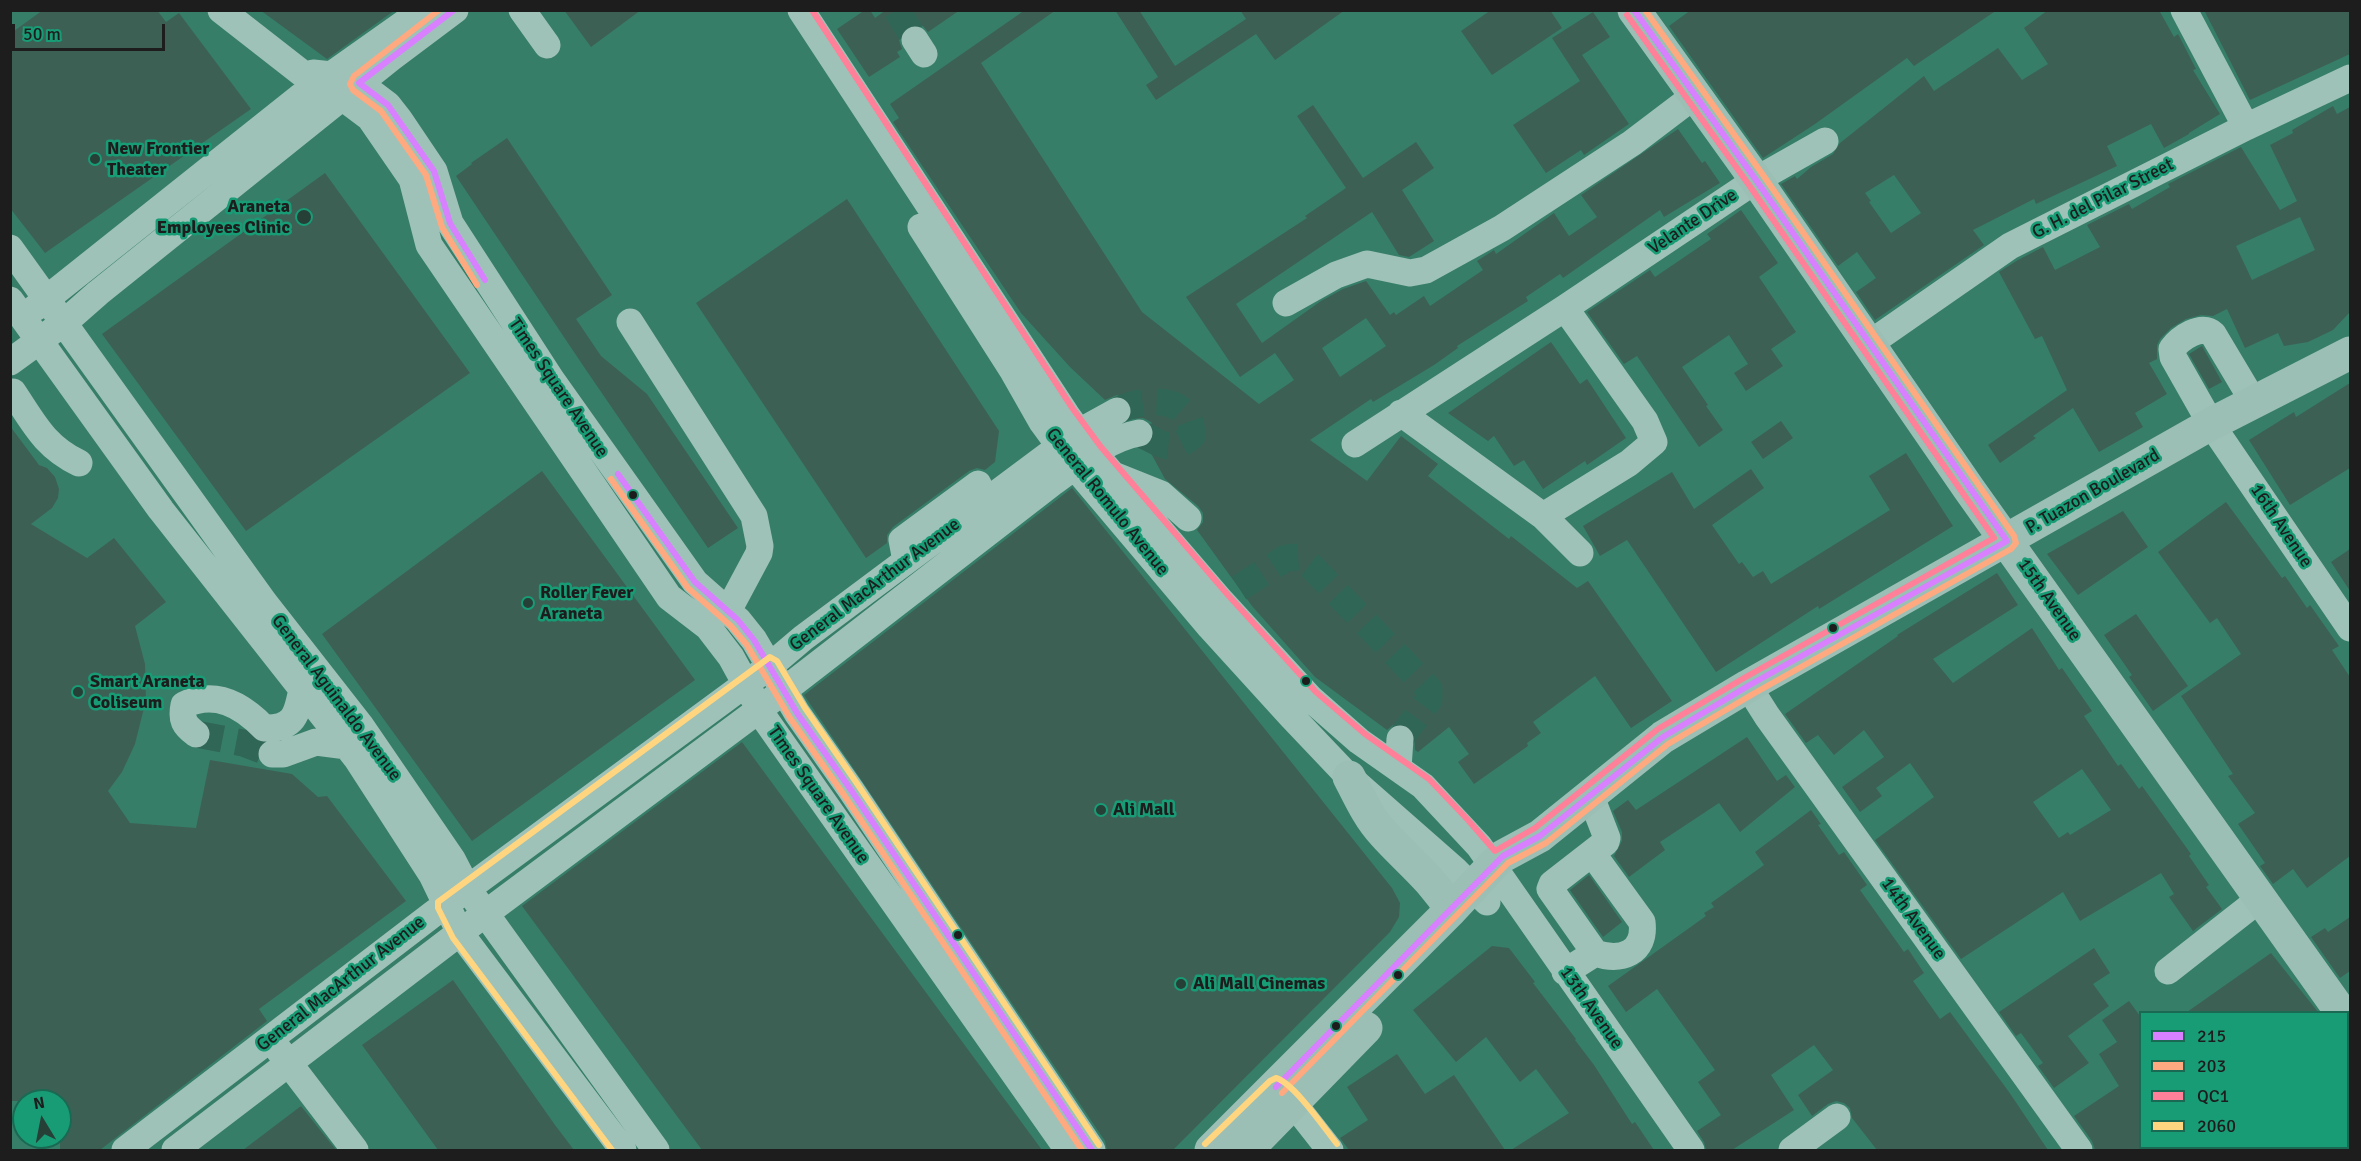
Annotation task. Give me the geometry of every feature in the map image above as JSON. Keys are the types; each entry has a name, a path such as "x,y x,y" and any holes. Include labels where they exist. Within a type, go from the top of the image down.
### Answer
{"main road":[{"name":"15th Avenue","path":"1634,10 2340,1011"},
{"name":"P. Tuazon Boulevard","path":"1246,1150 1284,1095 1451,910 1490,884 1521,869 1540,836 1663,737 1748,686 2211,424 2350,353"},
{"path":"1349,777 1369,815 1382,833 1438,889 1451,910"},
{"name":"P. Tuazon Boulevard","path":"1211,1150 1284,1095 1490,884"}],"street":[{"name":"Times Square Avenue","path":"222,10 330,82 370,118 412,179 429,244 669,597 708,627 731,657 760,709 1075,1138 1092,1150"},
{"path":"15,315 49,299 92,262 423,10"},
{"path":"10,362 65,322 330,82 455,10"},
{"path":"522,10 548,45"},
{"name":"General Romulo Avenue","path":"783,10 898,155"},
{"name":"General Romulo Avenue","path":"801,10 898,155 1077,450 1210,627 1349,777 1388,813 1490,884"},
{"path":"2184,10 2246,127"},
{"name":"G. H. del Pilar Street","path":"1869,344 2010,246 2246,127 2350,78"},
{"name":"Times Square Avenue","path":"330,82 388,105 434,171 450,223 551,379 695,582 728,611 754,640 796,713 851,790 1075,1138"},
{"path":"1286,303 1336,275 1367,264 1410,273 1426,270 1511,222 1632,143 1694,96"},
{"name":"Velante Drive","path":"1355,444 1565,308 1756,180 1825,141"},
{"name":"General Aguinaldo Avenue","path":"10,248 65,322 272,632 302,689 347,746 432,874 460,933 619,1149"},
{"path":"1543,516 1629,463 1654,442 1645,421 1565,308"},
{"name":"General Aguinaldo Avenue","path":"15,315 40,341 161,510 361,726 452,859 467,888 485,914 656,1150"},
{"path":"630,322 754,516 760,546 759,553 728,611"},
{"name":"16th Avenue","path":"2253,402 2208,329 2202,328 2176,343 2172,349 2173,357 2211,424 2350,628"},
{"path":"14,392 45,440 60,454 79,463"},
{"path":"1077,450 1117,411"},
{"path":"1401,413 1543,516 1580,553"},
{"path":"1077,450 1123,435 1139,433"},
{"name":"General Romulo Avenue","path":"1077,450 1115,476 1230,595 1332,719 1403,751 1423,786 1462,826 1490,884"},
{"name":"General MacArthur Avenue","path":"124,1150 467,888 770,666 794,645 1018,477 1077,450"},
{"name":"General MacArthur Avenue","path":"175,1150 485,914 760,709 965,548 1077,450"},
{"path":"1115,476 1161,494 1188,518"},
{"path":"1210,627 1230,595"},
{"name":"14th Avenue","path":"1748,686 1773,725 2079,1150"},
{"path":"196,734 185,726 182,717 184,705 195,699 223,700 252,715 264,728 274,728 285,724 298,713 302,689"},
{"path":"272,754 283,754 316,742 347,746"},
{"path":"1388,813 1398,814 1408,811 1421,796 1423,786"},
{"path":"1590,794 1607,838 1606,842 1592,853 1552,885 1550,889 1595,953 1615,958 1641,944 1642,922 1592,853"},
{"name":"13th Avenue","path":"1490,884 1565,972 1691,1150"},
{"path":"2168,971 2261,898"},
{"path":"1565,972 1595,953"},
{"path":"270,1039 356,1150"},
{"path":"1284,1095 1330,1150"},
{"path":"1792,1150 1837,1117"}],"building":[{"name":"New Frontier Theater","path":"43,10 157,10 166,22 179,13 251,109 45,253 10,208 10,34"},
{"path":"260,10 395,10 327,59"},
{"path":"564,10 641,10 591,47"},
{"path":"865,10 870,10 875,18 886,10 960,10 928,32 923,26 915,24 906,27 901,32 899,40 902,49 897,52 900,57 869,77 837,29"},
{"path":"1025,10 1056,10 981,63 1142,312 1259,404 1294,380 1275,353 1240,377 1186,297 1307,218 1305,216 1346,188 1297,116 1313,105 1363,178 1416,142 1434,168 1402,190 1434,241 1409,257 1399,255 1372,212 1236,304 1262,343 1321,301 1343,289 1366,281 1390,315 1394,312 1396,315 1424,296 1430,306 1483,270 1477,261 1494,250 1496,254 1554,213 1569,236 1597,217 1581,195 1678,129 1702,163 1705,161 1720,183 1664,217 1660,210 1563,278 1560,274 1526,297 1528,301 1457,346 1458,348 1434,365 1373,402 1371,399 1310,440 1367,481 1401,436 1438,464 1428,476 1509,539 1511,536 1577,588 1588,581 1672,701 1631,728 1595,676 1533,722 1541,733 1527,743 1528,746 1474,784 1458,762 1469,754 1449,727 1418,752 1415,750 1414,733 1409,726 1400,723 1387,730 1315,677 1252,606 1197,530 1203,522 1203,513 1198,506 1165,479 1147,446 1154,437 1151,422 1143,418 1131,419 1133,412 1131,404 1125,397 1117,395 1105,400 1070,367 1021,313 893,122 899,118 890,104","holes":["1366,318 1386,346 1340,377 1322,348"]},
{"path":"1115,10 1139,10 1175,66 1246,19 1240,10 1345,10 1275,60 1256,34 1156,100 1146,85 1158,77"},
{"path":"1491,10 1550,10 1562,28 1492,75 1461,31"},
{"path":"1691,10 1997,10 1914,66 1907,58 1763,158 1669,26"},
{"path":"2048,10 2159,10 2174,37 2178,34 2196,69 2193,70 2220,114 2164,148 2151,124 2107,146 2117,166 2036,204 2034,199 1973,230 1984,245 1875,320 1856,292 1876,278 1857,252 1838,266 1781,184 1795,176 1797,179 1811,167 1833,154 1840,143 1924,76 1934,91 1998,48 2022,80 2048,64 2024,28","holes":["1894,175 1921,213 1891,233 1865,193"]},
{"path":"2204,10 2350,10 2350,54 2250,100"},
{"path":"1593,12 1610,37 1582,55 1629,124 1584,155 1581,150 1546,173 1513,125 1580,81 1552,38"},
{"path":"2333,106 2337,114 2350,107 2350,312 2333,330 2308,342 2284,346 2278,333 2245,348 2227,309 2213,316 2201,315 2186,319 2171,328 2160,339 2157,345 2157,359 2149,363 2167,394 2135,413 2143,427 2099,452 2073,408 2000,463 1988,445 2067,390 2042,336 2035,339 1999,272 2043,247 2055,270 2100,247 2087,225 2129,204 2132,209 2170,187 2168,184 2241,147 2280,210 2297,201 2270,145 2293,133 2292,130","holes":["2300,217 2315,250 2252,280 2236,246"]},
{"path":"507,138 612,295 576,319 601,356 647,394 738,528 708,548 456,176"},
{"path":"325,173 470,373 246,531 102,334"},
{"path":"847,199 999,431 995,462 985,470 977,468 969,471 893,527 887,535 887,543 866,558 696,303"},
{"path":"1741,210 1778,263 1759,277 1796,332 1771,349 1783,366 1746,391 1734,373 1748,364 1729,335 1682,367 1723,430 1699,447 1637,356 1624,364 1587,312 1650,270 1655,277 1711,239 1707,234"},
{"path":"1551,342 1580,384 1587,379 1626,438 1587,465 1585,461 1543,489 1524,460 1514,466 1494,436 1488,441 1448,413"},
{"path":"2202,346 2222,382 2209,389 2189,354"},
{"path":"2350,383 2350,468 2290,505 2249,440 2294,412 2296,417"},
{"path":"1781,421 1793,438 1763,459 1751,442"},
{"path":"10,426 39,465 47,468 55,477 59,489 58,498 52,508 31,524 87,558 114,538 166,602 135,626 145,664 146,700 135,744 122,772 108,791 130,823 196,828 210,760 292,774 318,797 327,796 406,901 259,1009 267,1021 100,1150 60,1150 72,1149 72,1089 12,1089 12,1101 10,1101"},
{"path":"1906,453 1953,526 1819,609 1818,606 1716,672 1627,540 1600,556 1583,526 1672,472 1694,509 1751,469 1764,488 1712,525 1739,564 1742,562 1753,577 1763,571 1771,584 1890,510 1869,476"},
{"path":"542,471 695,680 472,841 322,634"},
{"name":"Ali Mall","path":"1072,488 1392,888 1400,903 1399,917 1390,932 1174,1149 1107,1150 1105,1141 804,695"},
{"path":"2226,502 2282,578 2285,576 2307,608 2310,605 2339,646 2332,650 2350,677 2350,856 2307,888 2293,869 2273,884 2260,866 2265,863 2238,824 2255,813 2228,776 2233,774 2181,696 2241,654 2217,618 2210,623 2158,552"},
{"path":"2123,511 2148,547 2078,595 2047,554"},
{"path":"2350,549 2350,591 2331,562"},
{"path":"1997,573 2018,605 1933,659 1953,683 2032,628 2059,670 2062,668 2092,711 2084,716 2118,766 2121,764 2139,789 2142,786 2191,854 2189,856 2209,885 2206,887 2222,909 2193,931 2169,897 2174,894 2161,873 2080,921 2063,892 1961,959 1875,840 1934,797 1910,763 1876,788 1882,796 1860,812 1842,787 1884,757 1864,730 1834,755 1818,735 1806,743 1785,714 1897,635","holes":["2082,769 2111,810 2070,835 2068,832 2059,838 2033,802"]},
{"path":"2136,614 2188,686 2153,711 2129,677 2132,675 2104,635"},
{"path":"1747,737 1777,781 1786,775 1795,787 1740,832 1719,803 1660,842 1665,850 1629,877 1614,856 1622,841 1622,832 1613,811 1628,800 1636,810"},
{"path":"742,742 1042,1150 702,1150 522,906"},
{"path":"1811,810 1821,824 1818,825 1839,855 1844,852 1867,885 1860,890 1904,952 1908,949 1924,973 1913,981 1940,1019 1950,1012 2048,1150 1877,1150 1852,1118 1850,1108 1844,1103 1836,1101 1828,1104 1812,1116 1798,1095 1833,1070 1814,1045 1771,1075 1794,1110 1732,1150 1706,1150 1697,1131 1721,1115 1698,1082 1715,1070 1657,989 1626,1012 1608,986 1706,916 1704,913 1714,907 1711,903 1764,865 1755,852"},
{"path":"1589,875 1622,922 1603,937 1570,890"},
{"path":"2350,917 2350,971 2340,978 2311,937 2325,928 2328,932"},
{"path":"1492,946 1509,948 1576,1039 1632,1124 1635,1122 1654,1150 1511,1150 1569,1113 1536,1069 1520,1082 1486,1037 1456,1062 1413,1010"},
{"path":"2094,948 2110,973 2093,984 2109,1006 2068,1036 2089,1063 2054,1088 2038,1066 2043,1063 2021,1033 2016,1036 1999,1012"},
{"path":"2271,953 2317,1011 2188,1011"},
{"path":"453,980 574,1150 438,1150 362,1045"},
{"path":"2129,1001 2139,1015 2140,1150 2095,1150 2092,1141 2074,1116 2119,1086 2099,1054 2117,1042 2102,1020"},
{"path":"1397,1054 1425,1094 1454,1075 1505,1150 1349,1150 1340,1138 1368,1120 1347,1087"},
{"path":"301,1106 336,1150 243,1150"}],"tunnel":[{"path":"897,10 915,40"},
{"path":"1117,411 1140,403 1165,402 1184,412 1190,422 1192,436 1184,442 1171,446 1139,433"},
{"path":"1239,588 1286,558 1299,557 1312,567 1429,689 1429,700 1400,739"},
{"path":"196,734 243,743 272,754"}],"transit line":[{"name":"203","path":"439,10 354,76 350,84 353,90 381,111 426,175 442,227 477,285"},
{"name":"215","path":"454,10 359,83 388,105 434,171 450,223 485,280"},
{"name":"QC1","path":"812,10 1073,409 1101,447 1228,595 1316,692 1365,734 1429,779 1495,851 1535,828 1658,729 1744,678 1994,538 1749,185 1627,15"},
{"name":"215","path":"1276,1087 1503,856 1540,836 1663,737 1748,686 2007,541 1756,180 1634,10"},
{"name":"203","path":"1282,1093 1508,863 1546,843 1668,744 2011,549 2016,543 2014,536 1763,175 1645,10"},
{"name":"215","path":"618,474 695,582 738,620 754,640 797,713 1092,1150"},
{"name":"203","path":"611,479 688,588 731,626 747,645 790,718 1082,1150"},
{"name":"2060","path":"612,1150 453,938 438,908 438,902 770,657 777,661 805,708 1099,1145"},
{"name":"2060","path":"1205,1144 1270,1081 1276,1078 1300,1097 1337,1144"}],"place":[{"name":"New Frontier Theater","path":"95,159"},
{"name":"Araneta Employees Clinic","path":"304,217"},
{"name":"Roller Fever Araneta","path":"528,603"},
{"name":"Smart Araneta Coliseum","path":"78,692"},
{"name":"Ali Mall","path":"1101,810"},
{"name":"Ali Mall Cinemas","path":"1181,984"}]}
